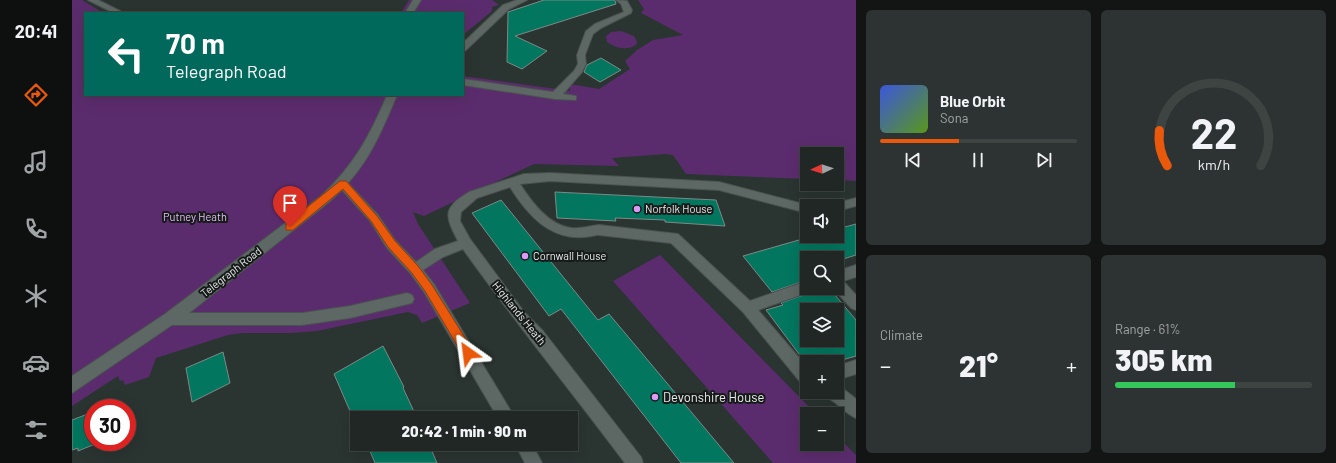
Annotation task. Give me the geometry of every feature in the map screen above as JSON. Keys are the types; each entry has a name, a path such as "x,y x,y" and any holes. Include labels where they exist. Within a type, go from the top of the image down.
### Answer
{"street":[{"path":"92,0 118,12"},
{"path":"410,12 417,0"},
{"path":"464,47 506,7 522,0"},
{"path":"555,96 578,72 582,64 581,55 589,33 598,26 627,13 628,10 624,3 620,0"},
{"path":"464,82 573,98"},
{"name":"Telegraph Road","path":"72,385 170,319 325,200 343,184 366,155 392,96"},
{"name":"Highlands Heath","path":"635,463 538,336 519,316 466,243 454,221 455,210 465,200 473,195 512,181 524,178 550,177 719,186 800,208"},
{"path":"512,181 528,206 542,220 569,232 599,230 674,238 748,308 800,371"},
{"path":"343,184 374,218 391,244 415,269 503,411"},
{"path":"844,205 856,202"},
{"path":"415,269 440,254 466,243"},
{"path":"844,275 856,271"},
{"path":"748,308 800,289"},
{"path":"844,290 856,304"},
{"path":"170,319 302,318 350,312 407,299"},
{"path":"844,370 856,367"},
{"path":"844,399 856,410"},
{"path":"527,451 534,463"}],"green space":[{"name":"Putney Heath","path":"72,0 82,0 101,12 84,12 84,96 464,96 464,76 570,91 570,84 599,89 630,69 625,61 637,50 653,40 683,35 641,13 644,9 638,0 856,0 856,181 844,180 844,147 800,147 800,179 686,174 673,155 666,154 612,158 619,166 534,164 424,216 413,212 418,224 470,303 422,323 417,315 408,312 317,331 291,333 242,333 228,335 156,358 149,377 125,385 123,380 120,381 118,376 72,406"},
{"path":"409,0 492,0 499,5 492,7 492,11 464,34 464,12 402,12"},
{"path":"621,31 634,36 637,42 636,45 629,48 621,48 607,42 606,36 611,32"},
{"path":"660,255 809,407 800,407 800,451 844,451 844,443 856,455 856,463 773,463 613,281"}],"building":[{"path":"544,0 615,0 616,4 515,36 547,51 522,69 507,62 508,12"},
{"path":"601,58 621,70 600,82 584,72 587,65"},
{"name":"Norfolk House","path":"555,192 716,200 725,226 665,222 665,220 615,218 616,221 557,218"},
{"path":"501,200 598,320 609,314 734,463 681,463 561,309 549,316 472,213"},
{"path":"856,224 856,255 844,259 844,251 800,251 800,282 772,292 743,256 800,240 800,243 844,243 844,227"},
{"path":"804,295 835,295 842,303 800,303 800,347 844,347 844,306 856,320 856,356 844,359 844,355 800,355 766,310 783,305 781,303"},
{"path":"383,346 404,387 403,388 414,411 350,411 334,374"},
{"path":"223,352 230,383 192,402 186,368"},
{"path":"84,415 84,449 78,451 78,448 72,450 72,420"},
{"path":"370,451 432,451 437,463 375,463"}],"place":[{"name":"Norfolk House","path":"637,209"},
{"name":"Cornwall House","path":"525,256"},
{"name":"Devonshire House","path":"655,397"}],"route":[{"path":"290,227 343,184 374,218 391,244 415,269 468,353"}]}
